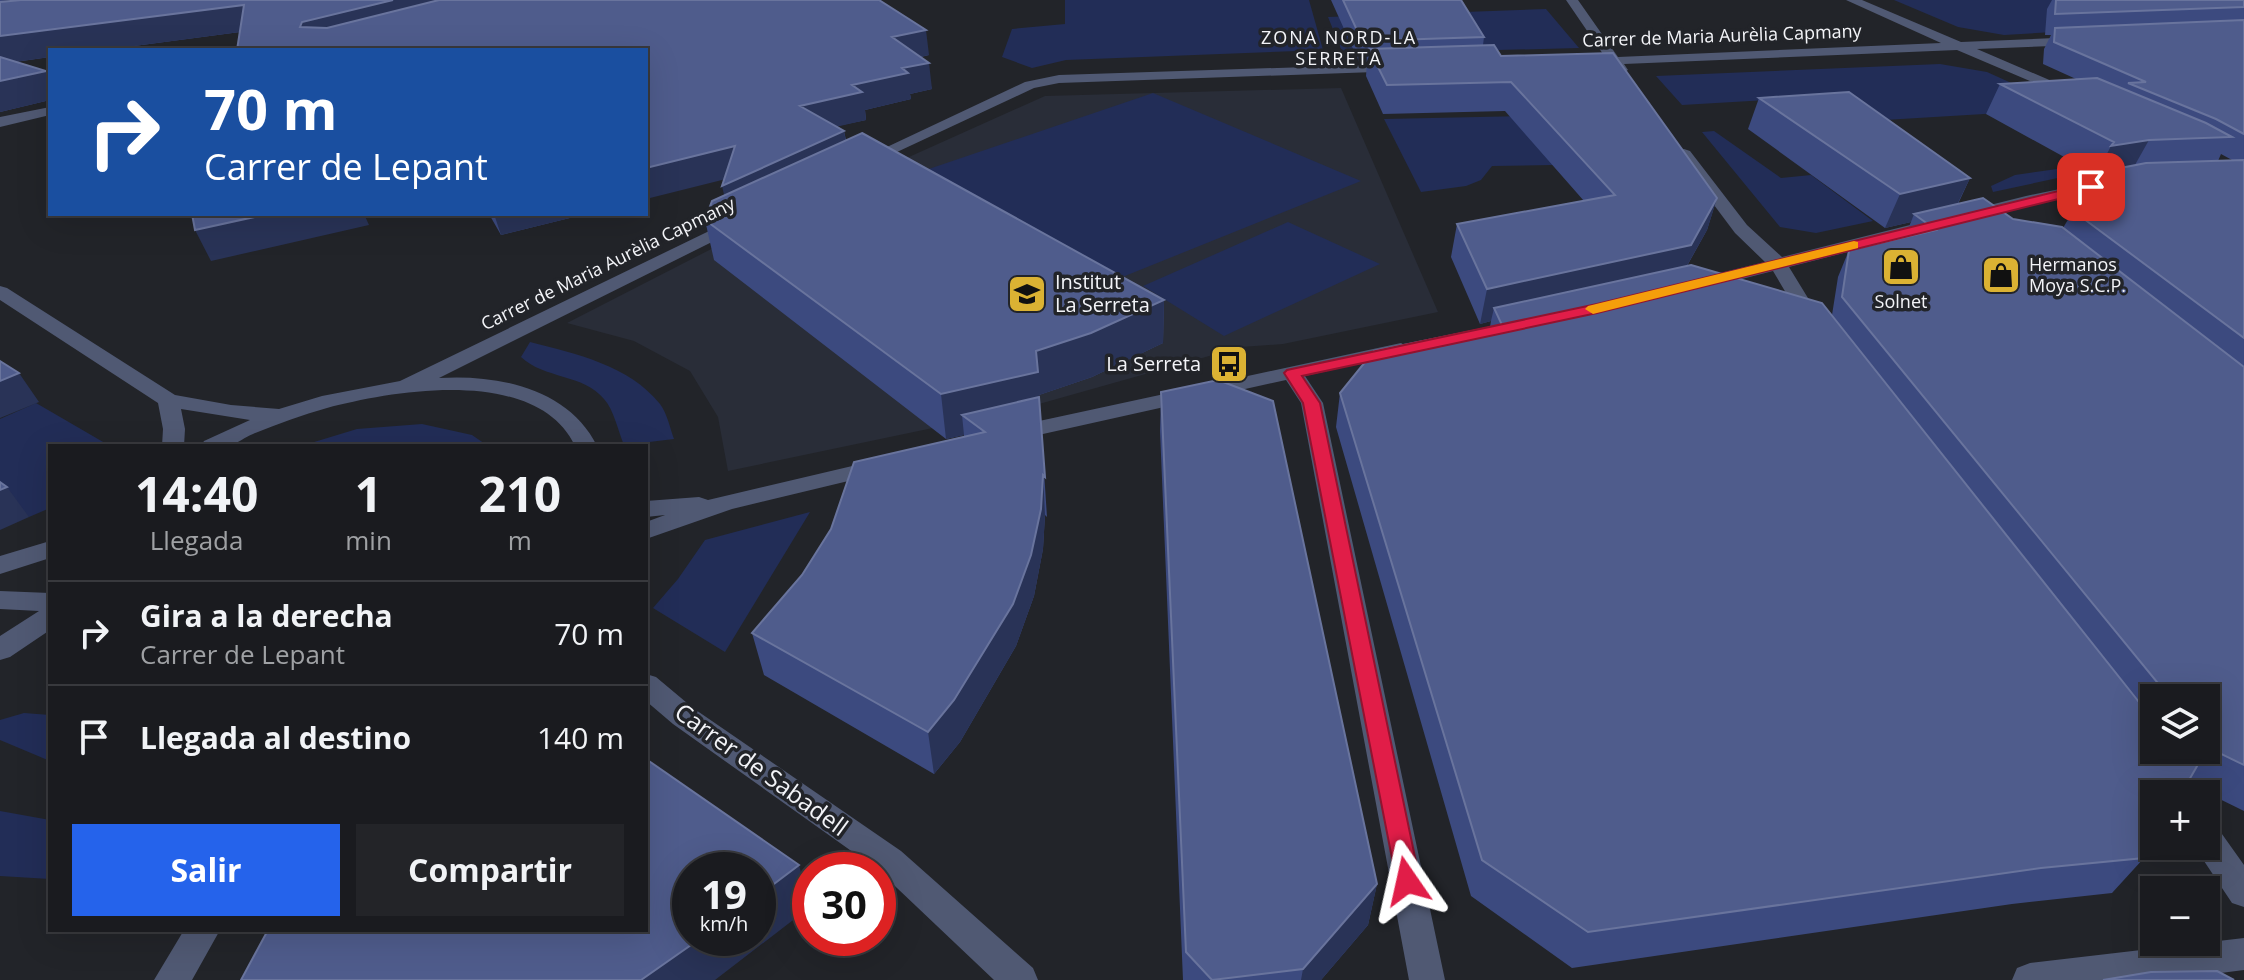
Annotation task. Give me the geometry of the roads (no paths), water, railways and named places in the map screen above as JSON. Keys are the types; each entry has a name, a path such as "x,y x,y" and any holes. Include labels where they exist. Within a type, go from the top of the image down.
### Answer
{"street":[{"path":"1572,0 1629,80"},
{"path":"1852,0 2085,100"},
{"name":"Carrer de Maria Aurèlia Capmany","path":"1573,63 2090,41"},
{"path":"845,170 1030,85 1059,79 1407,67"},
{"path":"0,122 48,111"},
{"path":"1674,140 1741,229 1778,264 1802,308 1831,345"},
{"path":"1672,290 2000,208 2131,180"},
{"path":"2000,208 2022,223"},
{"name":"Carrer de Maria Aurèlia Capmany","path":"408,385 747,217"},
{"path":"0,292 168,400 231,412 281,415"},
{"path":"996,438 1429,343"},
{"path":"1292,373 1312,403 1427,980"},
{"path":"216,444 281,415 331,399 408,385 483,385 528,394 578,427 585,444"},
{"path":"168,400 174,429 173,444"},
{"path":"648,530 725,503 907,460"},
{"path":"648,509 725,503"},
{"path":"0,565 48,550"},
{"path":"0,600 48,602"},
{"path":"0,650 48,618"},
{"name":"Carrer de Sabadell","path":"648,687 683,716 889,861 1020,980"},
{"path":"2220,857 2244,892"},
{"path":"172,980 202,932"},
{"path":"2030,980 2244,954"}],"place":[{"name":"Solnet","path":"1901,267"},
{"name":"Hermanos Moya S.C.P.","path":"2001,275"},
{"name":"Institut La Serreta","path":"1027,294"},
{"name":"La Serreta","path":"1229,364"}],"district":[{"name":"ZONA NORD-LA SERRETA","path":"1339,48"}]}
